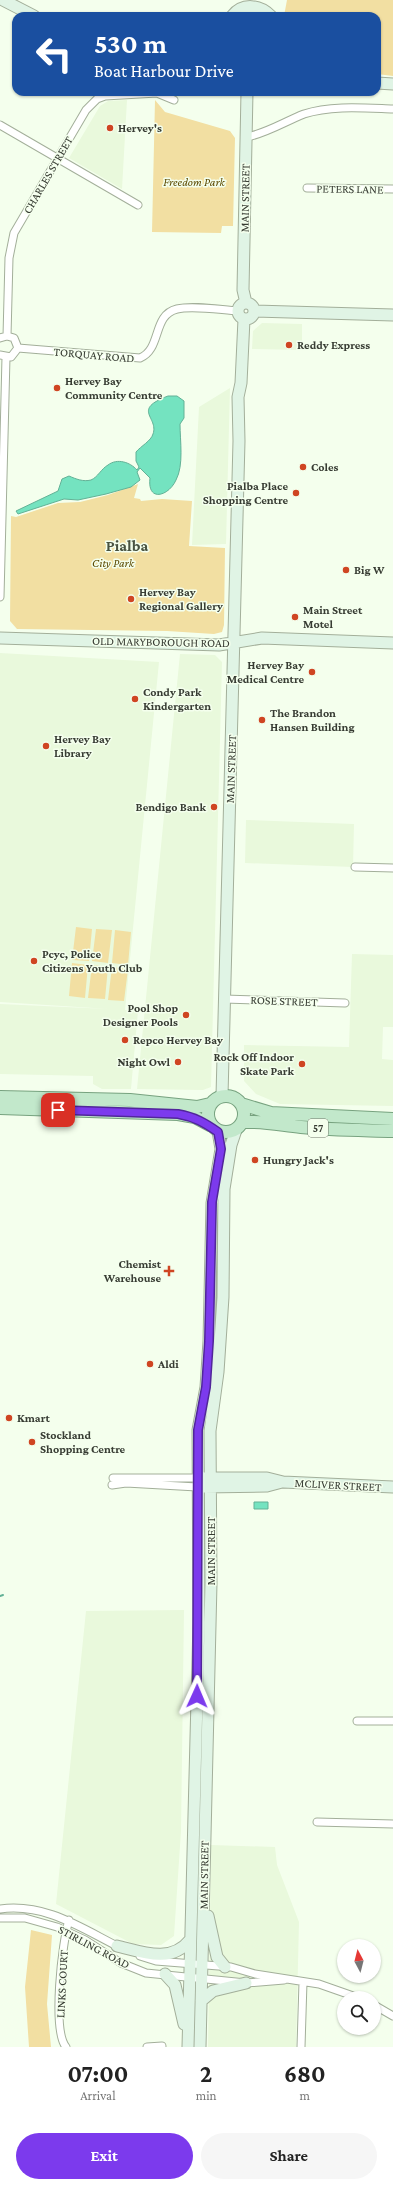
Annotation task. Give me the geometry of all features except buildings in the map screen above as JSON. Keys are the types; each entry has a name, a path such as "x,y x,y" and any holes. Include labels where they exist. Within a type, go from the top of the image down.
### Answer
{"main road":[{"path":"3,0 26,12"},
{"path":"237,12 240,9 253,6 264,9 267,12"},
{"path":"381,83 393,84"},
{"name":"MAIN STREET","path":"246,303 243,290 247,96"},
{"path":"246,303 252,305 255,311 250,318 241,315 242,304 246,303"},
{"path":"255,311 393,315"},
{"name":"MAIN STREET","path":"222,1096 239,441 238,396 241,386 241,315"},
{"name":"OLD MARYBOROUGH ROAD","path":"0,638 219,645 262,638 393,643"},
{"path":"0,1097 136,1101 197,1107 210,1104 222,1096"},
{"name":"57","path":"222,1096 233,1097 241,1104 271,1113 393,1119"},
{"path":"210,1104 207,1114 214,1128"},
{"path":"239,1126 244,1116 241,1104"},
{"path":"0,1108 156,1112 195,1117 214,1128"},
{"name":"57","path":"214,1128 224,1133 239,1126 268,1121 326,1129 393,1131"},
{"name":"MAIN STREET","path":"200,2047 211,1583 210,1431 218,1372 223,1297 224,1189 231,1145 239,1126"},
{"name":"MAIN STREET","path":"188,2044 198,1630 198,1430 206,1387 209,1341 212,1202 221,1149 214,1128"},
{"name":"MCLIVER STREET","path":"197,1483 210,1482 267,1486 283,1482 393,1487"},
{"path":"204,1886 215,1951 218,1960 225,1967"},
{"path":"117,1946 147,1953 165,1955 182,1949 190,1940"},
{"path":"165,1974 175,1985 188,2044"},
{"path":"201,2001 212,1991 246,1983"}],"street":[{"name":"CHARLES STREET","path":"3,337 11,244 14,233 86,110 97,99 110,96"},
{"name":"CHARLES STREET","path":"164,96 174,100"},
{"path":"247,137 262,134 304,114 321,110 393,109"},
{"path":"0,125 138,205"},
{"name":"PETERS LANE","path":"307,188 393,189"},
{"name":"TORQUAY ROAD","path":"18,348 140,358 149,353 161,322 171,311 183,308 241,315"},
{"path":"0,597 3,356 14,355 18,348 14,338 3,337"},
{"path":"355,867 393,868"},
{"name":"ROSE STREET","path":"224,999 345,1003"},
{"name":"MCLIVER STREET","path":"112,1482 197,1483"},
{"path":"357,1721 393,1721"},
{"path":"317,1822 393,1824"},
{"name":"STIRLING ROAD","path":"0,1909 34,1910 55,1915 69,1920 141,1957 156,1961 225,1967 333,1988 340,1991"},
{"name":"STIRLING ROAD","path":"0,1918 26,1918 66,1931 85,1940 121,1963 146,1972 246,1983 289,1979"},
{"name":"LINKS COURT","path":"66,2047 61,2037 59,2010 66,1931 69,1920"},
{"path":"301,2047 303,1982"},
{"path":"381,2009 393,2016"},
{"path":"147,2047 162,2046"}],"shaded area":[{"path":"127,100 122,189 69,158 100,106 108,101"},
{"path":"262,323 302,324 302,350 252,349 253,331"},
{"path":"230,388 226,544 192,545 199,407"},
{"path":"168,396 177,396 184,401 184,418 180,424 180,467 176,480 169,490 164,493 155,494 150,486 150,478 140,468 137,472 140,480 131,487 78,500 64,499 18,514 16,511 58,491 62,479 69,476 88,481 96,477 112,463 119,461 131,465 137,470 139,467 136,461 136,452 150,439 153,434 153,423 149,414 151,405"},
{"path":"0,653 159,662 125,1010 138,1011 131,1089 102,1089 93,1084 93,1076 0,1074 0,1004 109,1009 0,1002"},
{"path":"180,654 215,655 222,662 211,1087 203,1090 137,1089"},
{"path":"246,820 354,824 353,867 245,863"},
{"path":"352,954 393,955 393,1027 383,1027 382,1059 393,1060 393,1106 280,1104 256,1094 244,1081 244,1045 349,1047"},
{"path":"254,1502 268,1502 268,1509 254,1509"},
{"path":"184,1610 181,1831 174,1936 161,1945 133,1944 56,1904 86,1611"},
{"path":"211,1845 275,1847 277,1865 299,1922 296,2047 208,2047"}],"green space":[{"path":"287,0 393,0 393,76 381,74 381,12 285,12"},
{"name":"Freedom Park","path":"155,100 165,112 230,131 235,138 233,226 222,226 221,233 152,232"},
{"name":"City Park","path":"138,484 134,498 140,499 141,501 162,499 192,501 189,546 225,548 224,625 222,632 214,634 167,631 17,629 10,621 11,516 16,517 58,503 80,502 108,495"},
{"path":"76,927 92,929 89,961 72,960"},
{"path":"96,929 112,930 108,963 92,961"},
{"path":"115,930 131,932 128,965 112,963"},
{"path":"72,963 88,965 85,998 69,996"},
{"path":"92,965 108,967 105,999 88,998"},
{"path":"112,967 128,969 124,1001 108,1000"},
{"path":"31,1930 52,1935 47,2004 51,2047 29,2047 25,1987"}],"place":[{"name":"Hervey's","path":"110,128"},
{"name":"Reddy Express","path":"289,345"},
{"name":"Hervey Bay Community Centre","path":"57,388"},
{"name":"Coles","path":"303,467"},
{"name":"Pialba Place Shopping Centre","path":"296,493"},
{"name":"Big W","path":"346,570"},
{"name":"Hervey Bay Regional Gallery","path":"131,599"},
{"name":"Main Street Motel","path":"295,617"},
{"name":"Hervey Bay Medical Centre","path":"312,672"},
{"name":"Condy Park Kindergarten","path":"135,699"},
{"name":"The Brandon Hansen Building","path":"262,720"},
{"name":"Hervey Bay Library","path":"46,746"},
{"name":"Bendigo Bank","path":"214,807"},
{"name":"Pcyc, Police Citizens Youth Club","path":"34,961"},
{"name":"Pool Shop Designer Pools","path":"186,1015"},
{"name":"Repco Hervey Bay","path":"125,1040"},
{"name":"Night Owl","path":"178,1062"},
{"name":"Rock Off Indoor Skate Park","path":"302,1064"},
{"name":"Hungry Jack's","path":"255,1160"},
{"name":"Chemist Warehouse","path":"169,1271"},
{"name":"Aldi","path":"150,1364"},
{"name":"Kmart","path":"9,1418"},
{"name":"Stockland Shopping Centre","path":"32,1442"}],"district":[{"name":"Pialba","path":"127,545"}],"route":[{"path":"58,1110 156,1112 178,1114 195,1117 210,1125 218,1132 221,1149 212,1202 209,1341 206,1387 198,1430 197,1487 199,1622 197,1696"}]}
